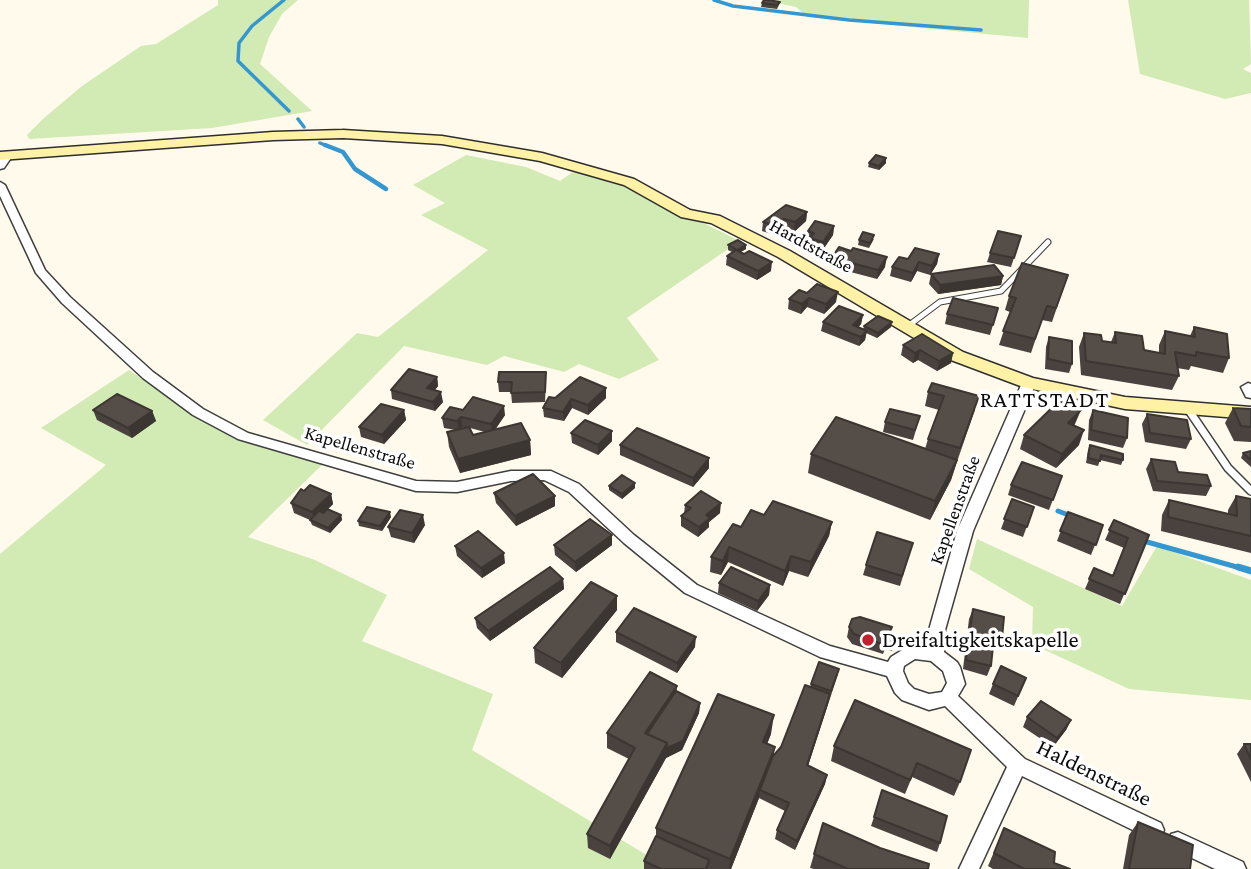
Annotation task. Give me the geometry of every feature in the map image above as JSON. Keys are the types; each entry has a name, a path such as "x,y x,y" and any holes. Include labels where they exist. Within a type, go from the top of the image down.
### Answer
{"street":[{"name":"Hardtstraße","path":"3,159 273,136 343,134 490,146 577,166 631,183 686,214 715,219 784,254 957,356 1028,383 1125,403 1251,413"},
{"name":"Kapellenstraße","path":"0,185 40,271 66,300 148,375 198,412 243,436 416,486 457,487 511,476 546,475 574,488 629,539 691,589 826,652 894,671"},
{"name":"Kapellenstraße","path":"935,655 937,630 965,531 1028,383"},
{"path":"913,652 935,655 951,667 955,676 954,692 948,698 929,702 908,695 896,679 894,671 897,662 913,652"},
{"name":"Haldenstraße","path":"948,698 1018,765 1236,869"},
{"path":"969,869 1018,765"}],"lane":[{"path":"908,326 940,302 1001,291 1048,242"},
{"path":"1188,409 1228,468 1251,491"}],"green space":[{"path":"218,0 298,0 282,14 269,37 260,64 312,111 212,128 29,139 27,135 44,118 82,86 141,46 156,44 218,5"},
{"path":"762,0 1029,0 1028,38 807,17 796,7"},
{"path":"1128,0 1249,0 1251,64 1243,69 1251,73 1251,93 1225,99 1140,74"},
{"path":"466,155 526,167 560,181 577,169 622,183 740,241 627,318 659,360 619,379 579,364 564,372 504,356 487,365 404,346 307,445 263,420 357,333 378,337 488,250 421,215 445,203 413,185"},
{"path":"129,370 210,424 248,441 322,465 248,537 315,560 387,595 362,641 493,694 472,750 670,869 0,869 0,554 106,465 41,428"},
{"path":"977,539 1122,606 1157,546 1251,580 1251,700 1129,689 1032,644 1033,607 969,569"}],"building":[{"path":"764,0 780,2 777,5 762,3"},
{"path":"876,155 886,158 879,166 869,163"},
{"path":"786,205 807,212 795,222 784,219 776,226 763,222"},
{"path":"815,221 834,226 823,242 810,238 814,233 808,231"},
{"path":"998,231 1021,236 1014,258 990,253"},
{"path":"863,232 874,235 870,243 859,240"},
{"path":"738,240 746,245 737,250 728,245"},
{"path":"839,247 887,257 878,270 844,261 847,256 835,253"},
{"path":"915,248 939,254 932,266 919,262 913,273 892,267 899,257 908,259"},
{"path":"736,250 744,254 749,251 772,262 758,271 727,256"},
{"path":"1022,263 1068,275 1056,308 1047,306 1035,339 1003,331 1016,298 1009,296"},
{"path":"994,265 1003,276 940,285 931,274"},
{"path":"817,284 838,292 826,304 809,298 802,304 789,299 799,290 807,293"},
{"path":"953,298 998,308 993,325 947,314"},
{"path":"839,306 863,315 853,325 867,331 861,337 823,322"},
{"path":"878,316 892,322 878,333 864,326"},
{"path":"1194,327 1227,334 1229,358 1196,352 1196,356 1175,352 1179,376 1086,361 1084,333 1101,335 1102,341 1116,343 1115,332 1142,336 1144,350 1165,354 1165,331 1195,337"},
{"path":"922,334 953,353 939,361 920,350 915,353 903,345"},
{"path":"1049,337 1072,341 1072,364 1048,359"},
{"path":"409,369 437,377 427,388 441,392 433,402 391,390"},
{"path":"499,372 546,372 545,392 511,393 512,382 498,382"},
{"path":"580,377 606,388 588,405 571,399 563,412 543,408 549,397 555,398"},
{"path":"932,383 979,396 960,448 928,439 944,396 928,392"},
{"path":"117,394 152,411 128,428 93,410"},
{"path":"473,397 504,406 491,424 461,417 457,421 442,418 450,407 463,410"},
{"path":"1060,400 1081,410 1068,423 1084,430 1062,454 1024,435"},
{"path":"381,404 404,410 382,435 359,427"},
{"path":"1233,408 1251,409 1251,427 1241,426"},
{"path":"890,409 920,416 915,430 885,422"},
{"path":"1093,410 1128,418 1127,438 1091,430"},
{"path":"1147,414 1187,420 1191,439 1150,433"},
{"path":"836,417 957,460 935,501 811,454"},
{"path":"585,420 612,431 598,445 571,433"},
{"path":"521,423 530,440 458,459 447,432 469,427 473,435"},
{"path":"637,428 709,458 693,478 620,445"},
{"path":"1090,445 1123,454 1123,460 1101,455 1100,461 1088,458"},
{"path":"1251,451 1251,460 1243,453"},
{"path":"1151,459 1175,462 1178,472 1207,475 1211,486 1157,481"},
{"path":"1022,462 1062,476 1053,500 1011,485"},
{"path":"533,474 555,496 515,516 494,493"},
{"path":"622,475 635,483 622,494 609,486"},
{"path":"310,485 331,494 312,512 291,503 301,489 304,491"},
{"path":"701,491 721,503 706,515 710,518 699,527 681,516 691,508 685,505"},
{"path":"1236,496 1251,499 1251,536 1168,517 1169,500 1237,516"},
{"path":"1012,499 1034,507 1027,527 1004,519"},
{"path":"773,501 832,522 811,562 791,556 785,571 729,547 723,561 711,557 733,524 741,527 751,510 764,515"},
{"path":"367,507 390,512 380,526 358,521"},
{"path":"327,509 341,515 328,528 310,520 319,511 324,513"},
{"path":"400,510 423,515 412,533 388,527"},
{"path":"1068,512 1103,525 1096,545 1060,531"},
{"path":"590,519 612,535 575,562 554,545"},
{"path":"1114,520 1149,535 1125,594 1089,579 1094,568 1113,576 1128,538 1109,530"},
{"path":"478,531 504,553 481,568 455,546"},
{"path":"877,532 913,543 902,576 866,565"},
{"path":"550,567 563,579 488,631 475,618"},
{"path":"731,567 770,585 758,601 719,583"},
{"path":"591,582 617,596 561,663 534,648"},
{"path":"634,608 696,637 677,663 616,632"},
{"path":"973,609 1004,617 1002,638 994,636 991,666 966,660"},
{"path":"860,617 892,627 889,633 897,635 894,641 887,639 885,645 854,634 849,627 852,619"},
{"path":"819,662 839,669 831,691 811,684"},
{"path":"1001,666 1026,678 1018,696 993,684"},
{"path":"650,672 677,686 645,733 667,743 610,846 587,834 635,748 607,733"},
{"path":"805,685 830,694 807,765 827,775 797,841 777,830 789,803 760,790 773,756 781,747"},
{"path":"676,691 700,703 683,741 667,748 667,743 647,734"},
{"path":"718,694 774,715 763,742 775,747 730,859 656,828"},
{"path":"855,700 971,750 960,782 917,763 910,780 834,746"},
{"path":"1041,701 1071,720 1057,738 1027,717"},
{"path":"1244,744 1251,744 1251,759"},
{"path":"882,790 947,816 940,843 874,817"},
{"path":"1138,822 1193,845 1190,869 1129,869"},
{"path":"823,823 880,848 929,864 928,869 848,869 814,854"},
{"path":"1004,828 1055,852 1054,863 1070,869 1024,869 994,853"},
{"path":"656,836 709,860 706,869 661,869 644,861"}],"waterway":[{"path":"284,0 252,26 239,43 238,61 289,111"},
{"path":"714,0 733,6 849,20 981,30"},
{"path":"298,119 304,127"},
{"path":"320,143 325,145"},
{"path":"325,145 343,152 355,169 386,189"},
{"path":"325,145 330,147"},
{"path":"1058,511 1074,517"},
{"path":"1140,540 1244,569"},
{"path":"1238,567 1251,571"}],"place":[{"name":"Dreifaltigkeitskapelle","path":"868,640"}],"district":[{"name":"RATTSTADT","path":"1045,400"}]}
